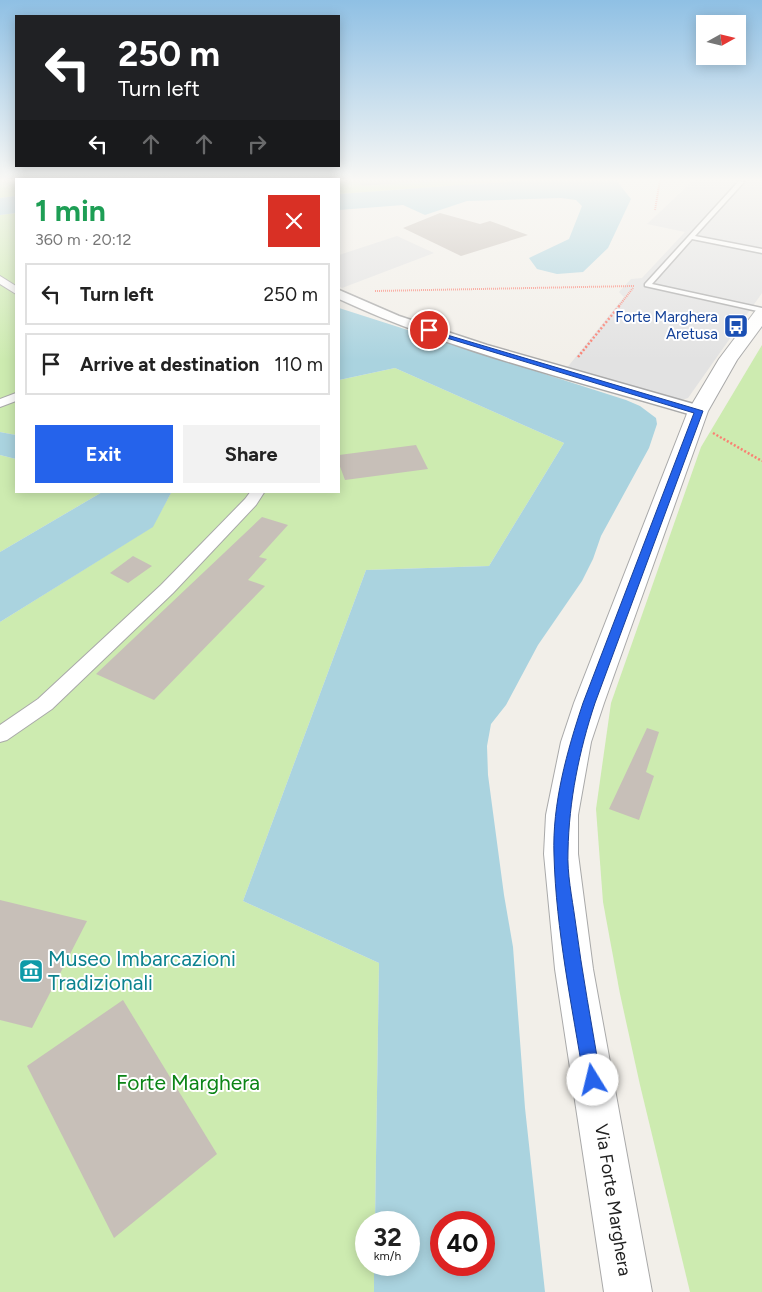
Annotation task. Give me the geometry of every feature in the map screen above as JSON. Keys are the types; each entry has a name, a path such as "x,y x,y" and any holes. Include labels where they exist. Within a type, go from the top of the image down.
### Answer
{"street":[{"path":"0,279 15,290"},
{"path":"340,294 394,319 698,411"},
{"name":"Via Forte Marghera","path":"628,1292 574,969 560,854 562,815 576,742 589,703 698,411 728,359 762,312"},
{"path":"0,403 15,397"},
{"path":"0,735 44,704 160,595 251,502 257,493"}],"lane":[{"path":"690,240 647,285 762,312"},
{"path":"704,240 762,251"}],"path":[{"path":"368,291 635,286 566,372"},
{"path":"718,436 762,461"}],"green space":[{"path":"0,240 15,240 15,435 0,432"},
{"path":"762,345 762,1292 690,1292 620,994 603,902 596,809 611,703 701,447"},
{"name":"Forte Marghera","path":"395,368 564,443 489,566 366,570 243,901 379,963 375,1211 355,1211 355,1276 374,1276 374,1292 0,1292 0,622 152,527 171,493 340,493 340,380"},
{"path":"0,455 15,459 15,493 101,493 0,552"}],"shaded area":[{"path":"384,240 406,240 434,253 342,288 340,287 340,255"},
{"path":"677,240 762,240 762,293 688,398 676,400 566,369 624,297 619,292 631,279 642,278"}],"water":[{"path":"566,240 612,240 608,248 583,272 557,274 537,269 529,258"},
{"path":"340,308 626,400 640,406 656,418 657,424 649,448 601,536 593,559 582,581 538,645 506,705 491,724 487,746 488,775 513,947 525,1108 545,1292 374,1292 374,1276 420,1276 420,1211 375,1211 379,963 243,901 366,570 489,566 564,443 395,368 340,380"},
{"path":"0,432 15,435 15,459 0,455"},
{"path":"101,493 171,493 153,527 0,622 0,552"}],"building":[{"path":"428,240 511,240 461,256"},
{"path":"416,445 428,469 345,480 340,467 340,455"},
{"path":"262,517 288,525 259,557 267,559 248,580 265,586 154,700 96,674"},
{"path":"133,556 152,566 128,583 110,573"},
{"path":"647,728 659,732 646,772 654,776 639,820 609,809"},
{"name":"Museo Imbarcazioni Tradizionali","path":"0,900 87,921 32,1028 0,1020"},
{"path":"123,1000 217,1154 114,1238 27,1066"}],"place":[{"name":"Forte Marghera Aretusa","path":"736,326"},
{"name":"Museo Imbarcazioni Tradizionali","path":"31,971"}],"route":[{"path":"429,330 482,348 698,411 589,703 576,742 562,815 560,854 565,897 574,969 593,1080"}]}
